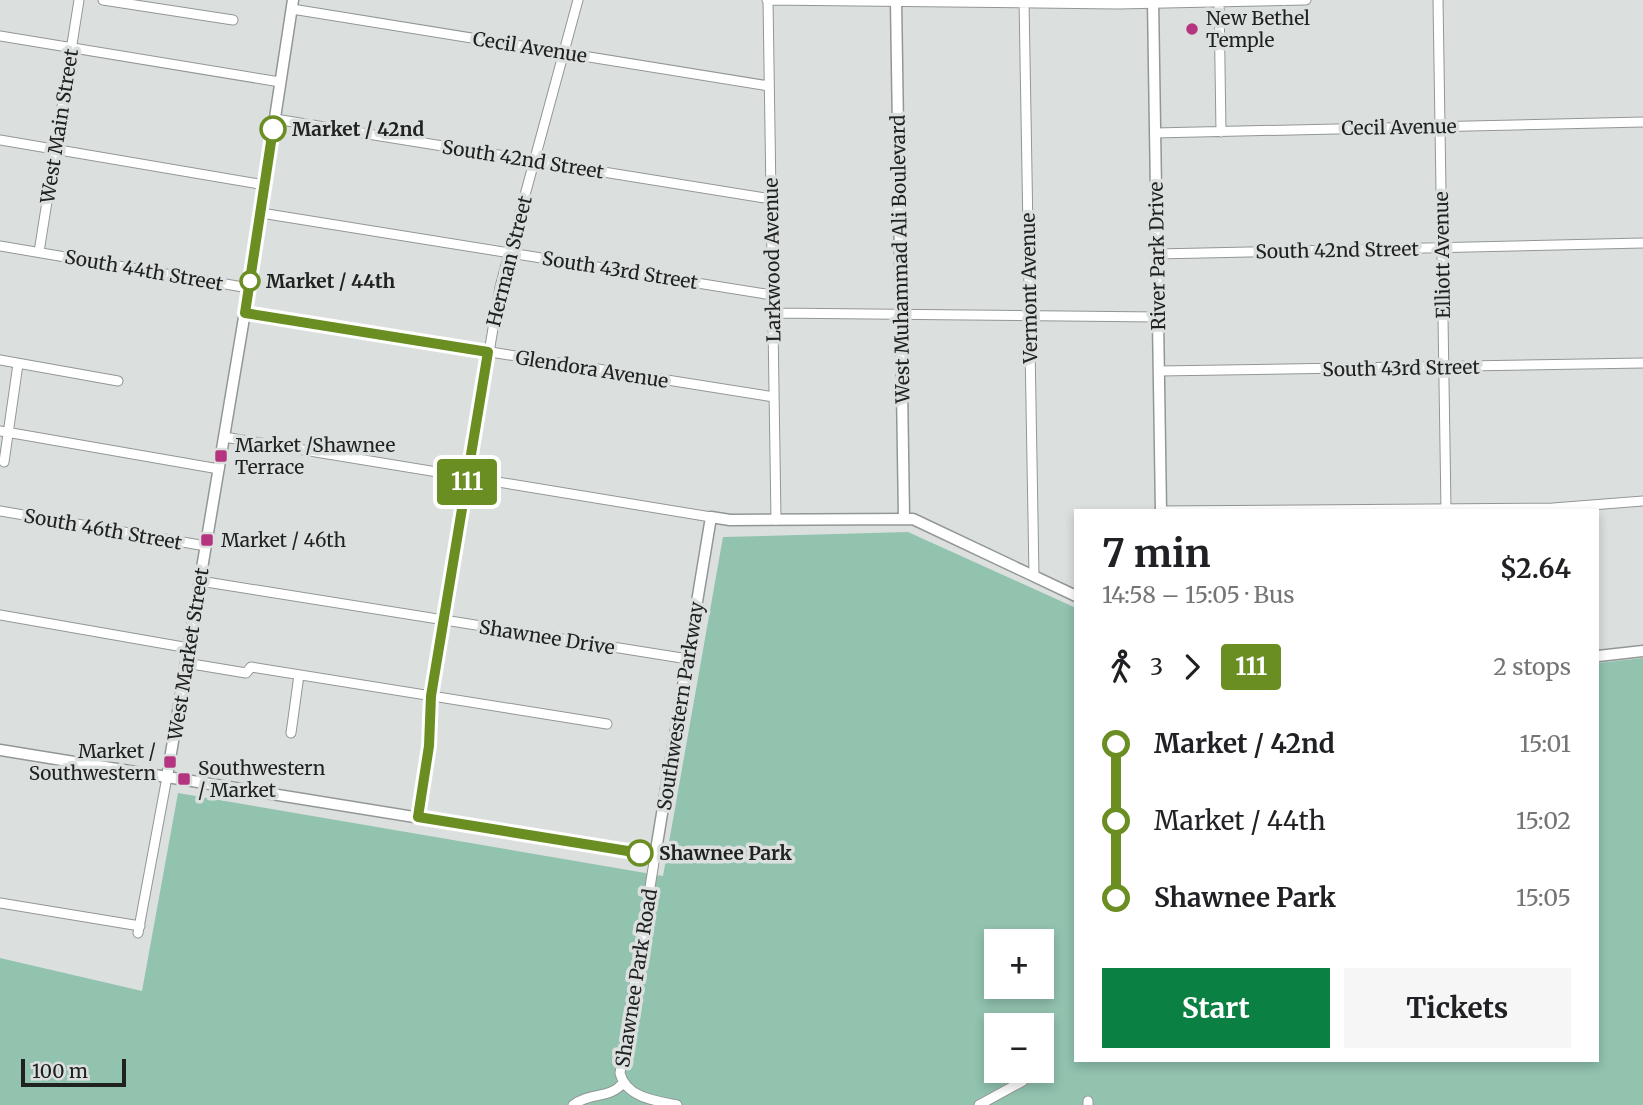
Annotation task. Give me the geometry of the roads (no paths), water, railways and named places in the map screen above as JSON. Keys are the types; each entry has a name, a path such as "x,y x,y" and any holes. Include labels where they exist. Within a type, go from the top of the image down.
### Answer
{"street":[{"name":"West Main Street","path":"39,253 79,0"},
{"path":"103,0 233,20"},
{"name":"Herman Street","path":"418,817 429,746 431,696 488,352 510,253 578,0"},
{"path":"767,0 1306,0"},
{"name":"Larkwood Avenue","path":"767,0 776,520"},
{"name":"Elliott Avenue","path":"1438,0 1446,509"},
{"name":"West Muhammad Ali Boulevard","path":"896,1 904,518"},
{"name":"Vermont Avenue","path":"1024,1 1034,576"},
{"path":"1219,1 1221,132"},
{"name":"River Park Drive","path":"1153,2 1161,509"},
{"name":"Cecil Avenue","path":"292,4 769,86"},
{"name":"West Market Street","path":"0,903 139,929 245,313 292,4"},
{"path":"0,36 280,82"},
{"name":"South 42nd Street","path":"275,119 771,199"},
{"name":"Cecil Avenue","path":"1155,133 1643,122"},
{"path":"0,140 265,185"},
{"name":"South 43rd Street","path":"261,212 772,295"},
{"name":"South 42nd Street","path":"1157,254 1643,243"},
{"name":"South 44th Street","path":"0,246 249,288"},
{"name":"Glendora Avenue","path":"245,313 774,397"},
{"path":"772,313 1158,317"},
{"path":"0,360 118,381"},
{"name":"South 43rd Street","path":"1159,371 1643,363"},
{"path":"4,462 4,432 18,364"},
{"path":"4,432 219,469"},
{"path":"224,437 711,517 776,520 904,518 925,523 1074,595"},
{"path":"1446,509 1570,509 1643,501"},
{"name":"South 46th Street","path":"0,511 206,547"},
{"name":"Southwestern Parkway","path":"654,856 711,517"},
{"name":"Shawnee Drive","path":"200,581 688,659"},
{"path":"0,615 189,648"},
{"path":"1599,656 1643,651"},
{"path":"186,663 246,673 251,667 607,724"},
{"path":"290,733 299,675"},
{"path":"0,750 654,856"},
{"name":"Shawnee Park Road","path":"654,856 620,1067 623,1083 645,1097 677,1105"},
{"path":"573,1105 584,1097 614,1093 623,1083"},
{"path":"979,1105 1019,1083"}],"place":[{"name":"New Bethel Temple","path":"1192,29"},
{"name":"Market / 42nd","path":"273,129"},
{"name":"Market / 44th","path":"250,281"},
{"name":"Market /Shawnee Terrace","path":"221,456"},
{"name":"Market / 46th","path":"207,540"},
{"name":"Market / Southwestern","path":"170,762"},
{"name":"Southwestern / Market","path":"184,779"},
{"name":"Shawnee Park","path":"640,853"}]}
